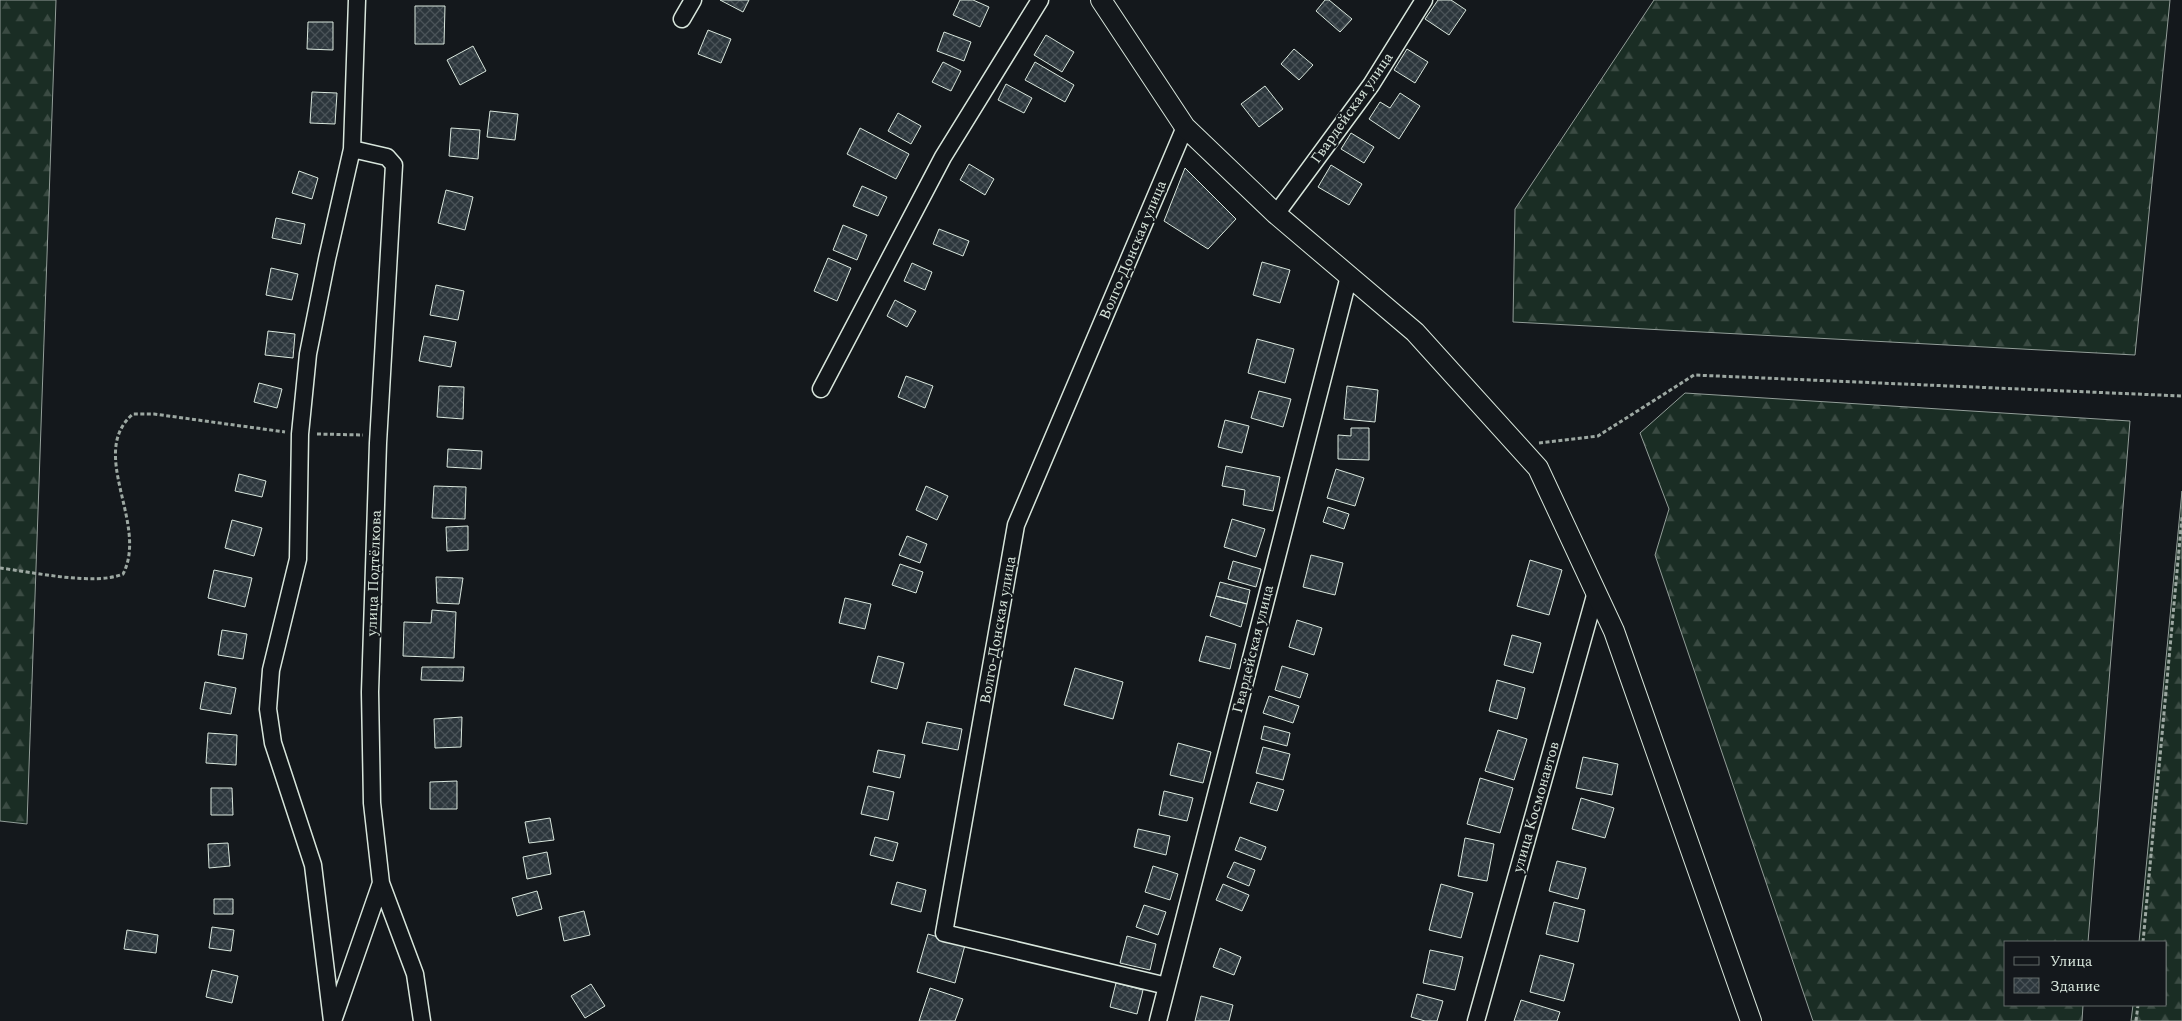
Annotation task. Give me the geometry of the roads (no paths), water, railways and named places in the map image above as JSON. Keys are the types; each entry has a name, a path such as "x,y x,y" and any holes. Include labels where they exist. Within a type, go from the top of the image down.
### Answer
{"street":[{"path":"332,1021 312,865 273,743 268,709 271,670 298,559 300,434 308,354 352,149 357,0"},
{"path":"682,19 693,0"},
{"path":"821,390 943,157 1040,0"},
{"path":"1101,0 1185,127 1276,214 1415,332 1538,468 1614,631 1750,1021"},
{"name":"Гвардейская улица","path":"1276,214 1371,85 1424,0"},
{"name":"Волго-Донская улица","path":"1167,986 944,934 1016,525 1185,127"},
{"name":"улица Подтёлкова","path":"352,149 388,156 394,165 378,435 370,692 372,803 381,883 415,974 422,1021"},
{"name":"Гвардейская улица","path":"1158,1021 1349,276"},
{"name":"улица Космонавтов","path":"1476,1021 1596,592"},
{"path":"332,1021 381,883"}]}
